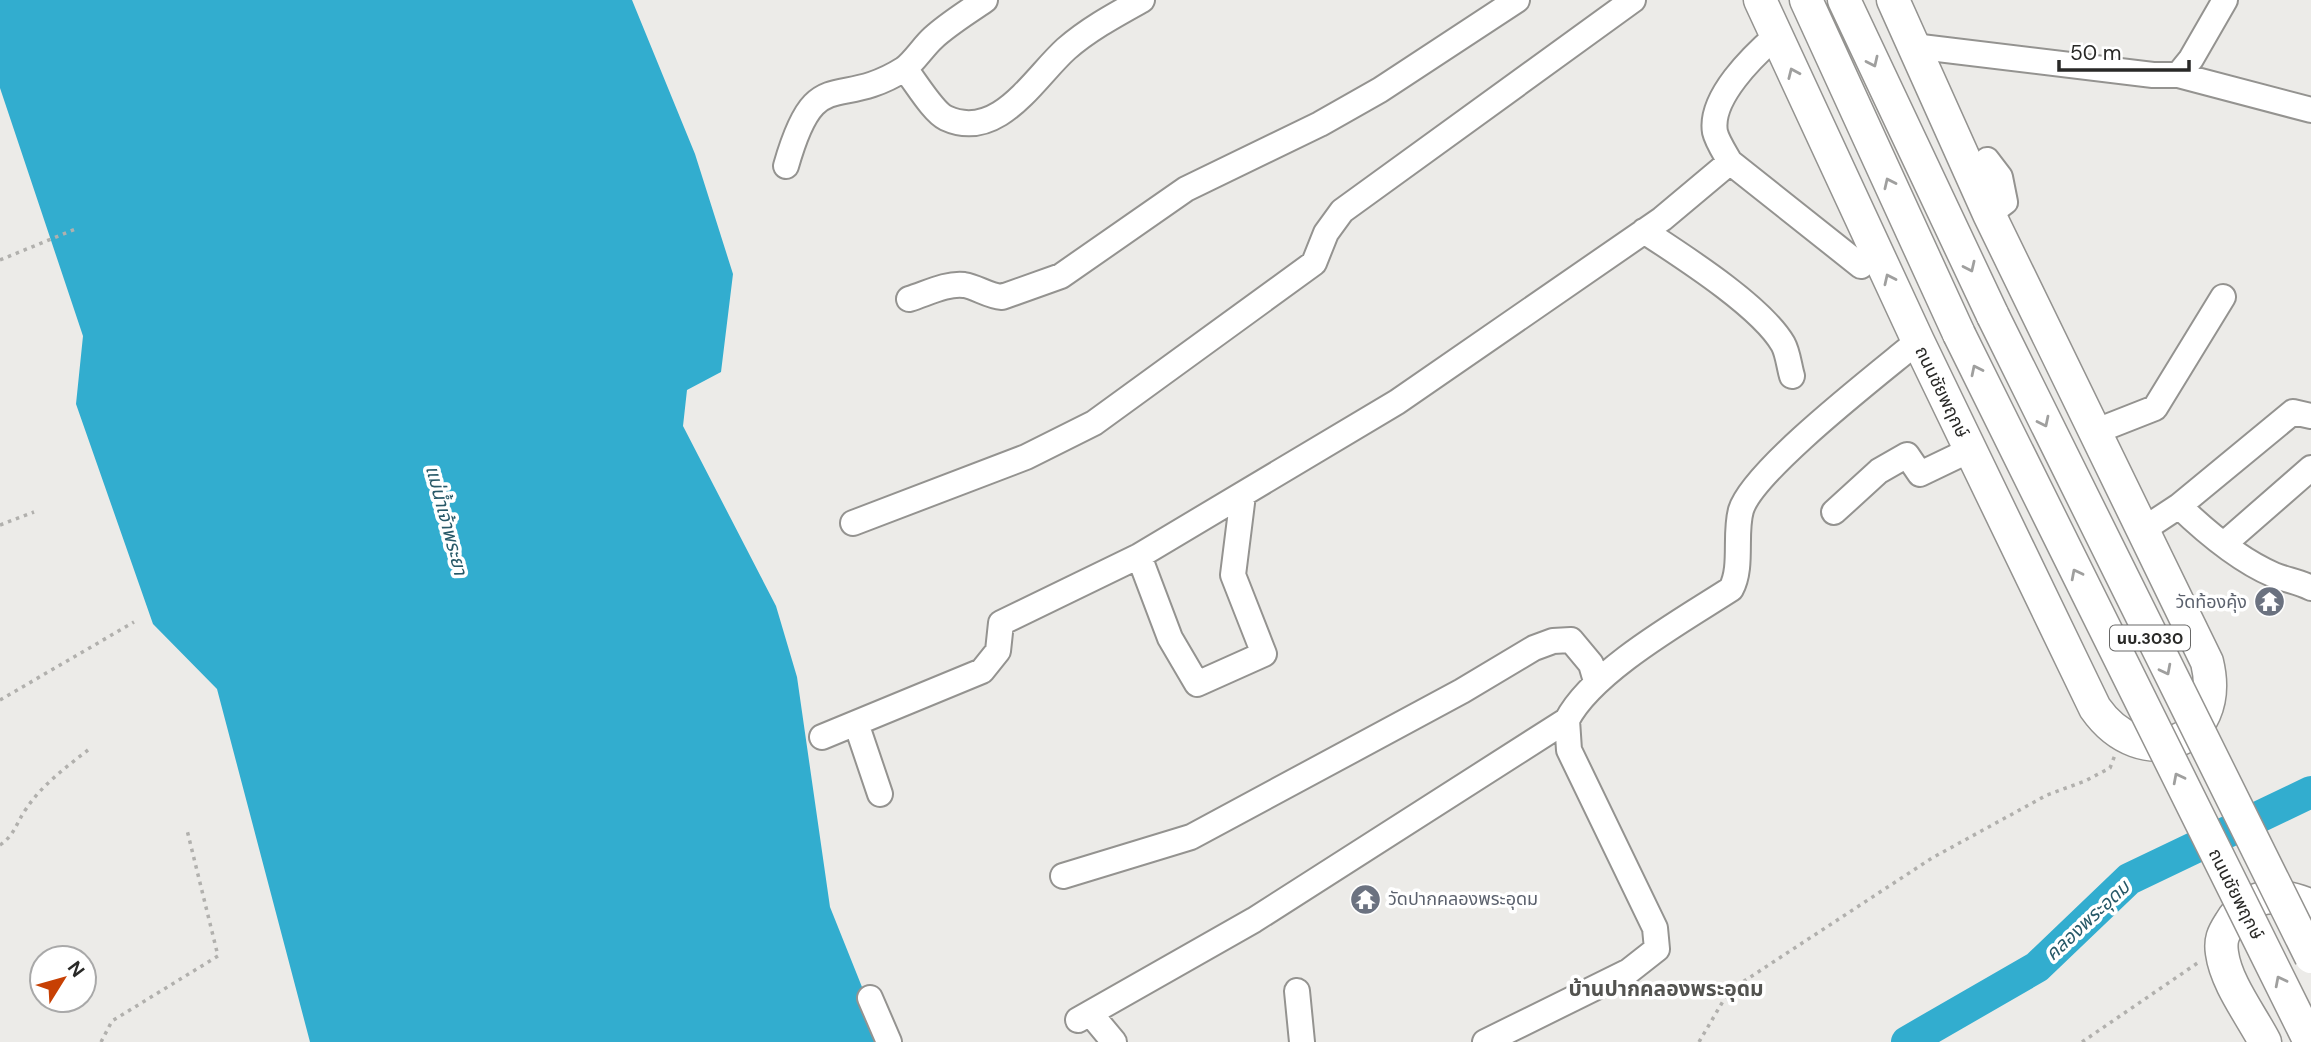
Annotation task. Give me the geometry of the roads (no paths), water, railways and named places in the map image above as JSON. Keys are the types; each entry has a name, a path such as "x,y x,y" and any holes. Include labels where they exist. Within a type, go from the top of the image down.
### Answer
{"main road":[{"name":"ถนนชัยพฤกษ์","path":"1760,0 1918,341 2086,692 2103,720 2123,737 2149,747 2182,740 2196,727 2211,693 2207,662 1989,214 1893,0"},
{"name":"ถนนชัยพฤกษ์","path":"1806,0 1959,334 2310,1042"},
{"name":"นบ.3030","path":"1844,0 1993,316 2311,957"},
{"path":"2265,1042 2222,956 2221,938 2235,914 2259,898 2289,898 2311,906"}],"street":[{"path":"786,166 802,120 813,103 828,94 864,86 905,69 935,36 985,0"},
{"path":"905,69 942,117 960,123 982,123 1005,111 1066,49 1092,27 1142,0"},
{"path":"909,299 959,285 1002,297 1061,276 1186,189 1320,124 1380,90 1517,0"},
{"path":"853,523 1026,457 1094,423 1314,263 1326,233 1342,211 1633,0"},
{"path":"2178,75 2191,59 2225,0"},
{"path":"1776,36 1752,57 1737,76 1717,112 1715,132 1730,162 1861,266"},
{"path":"1913,46 2153,75 2178,75 2311,110"},
{"path":"1987,160 2000,177 2005,202 1989,214"},
{"path":"822,737 982,671 998,651 1001,624 1139,556 1397,402 1644,231 1730,162"},
{"path":"1644,231 1707,273 1753,312 1783,345 1792,376"},
{"path":"2094,432 2155,408 2223,297"},
{"path":"1114,1042 1084,1017 1254,920 1567,720 1577,701 1596,681 1731,589 1741,510 1763,477 1918,341"},
{"path":"2141,531 2179,506 2293,412 2311,416"},
{"path":"1835,512 1878,471 1907,455 1920,474 1970,450"},
{"path":"2224,544 2311,468"},
{"path":"1139,556 1170,638 1197,684 1264,654 1233,575 1243,495"},
{"path":"2179,506 2224,544 2273,575 2311,588"},
{"path":"1063,876 1192,837 1462,691 1534,648 1553,641 1571,639 1591,664 1596,681"},
{"path":"1485,1042 1629,971 1657,949 1655,928 1569,750 1567,720"},
{"path":"856,723 880,794"},
{"path":"1297,991 1302,1042"},
{"path":"870,998 889,1042"}],"water":[{"name":"แม่น้ำเจ้าพระยา","path":"0,0 632,0 695,154 733,274 721,372 687,390 683,426 776,606 797,677 830,907 884,1042 310,1042 217,689 153,624 76,404 83,336 0,88"}],"waterway":[{"name":"คลองพระอุดม","path":"1907,1042 2037,967 2129,879 2311,792"}],"place":[{"name":"วัดท้องคุ้ง","path":"2270,602"},
{"name":"วัดปากคลองพระอุดม","path":"1365,899"}],"district":[{"name":"บ้านปากคลองพระอุดม","path":"1666,989"}]}
